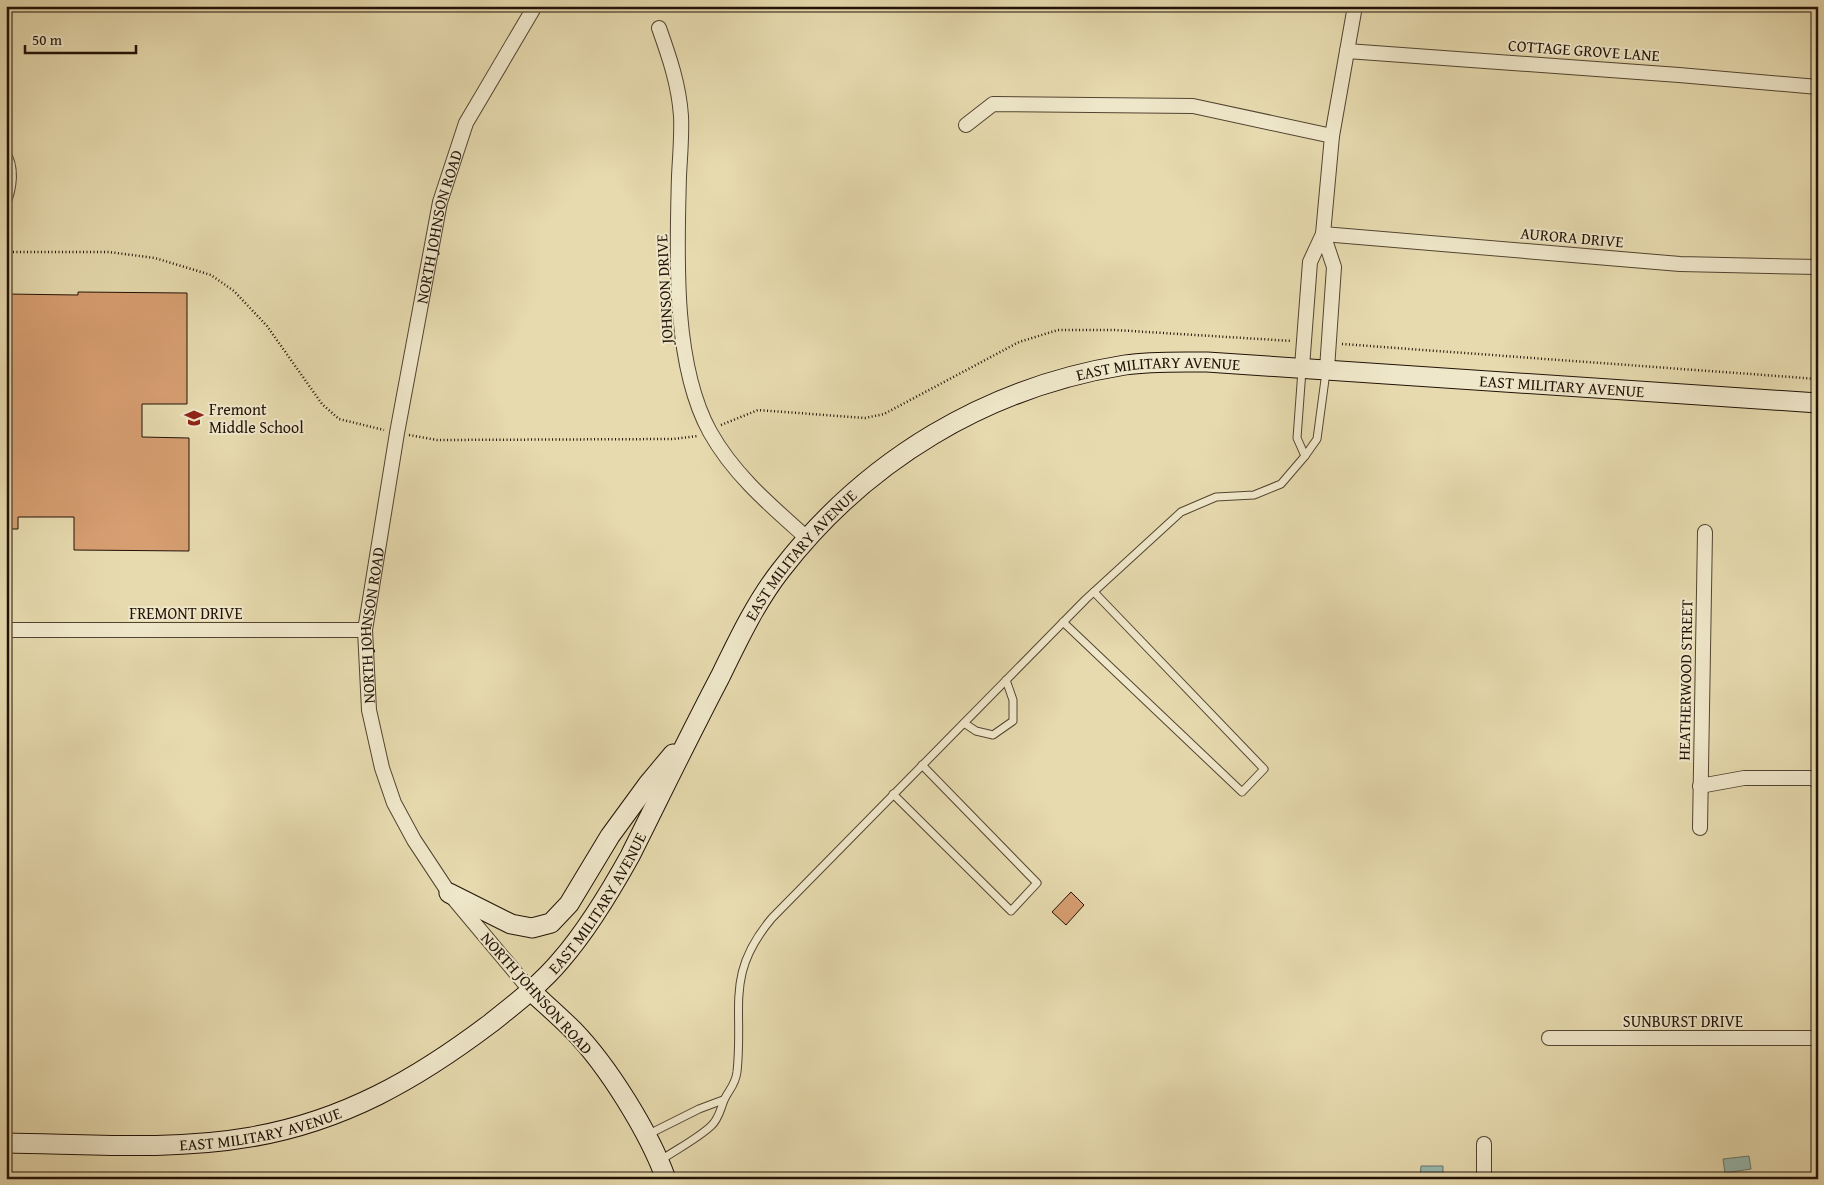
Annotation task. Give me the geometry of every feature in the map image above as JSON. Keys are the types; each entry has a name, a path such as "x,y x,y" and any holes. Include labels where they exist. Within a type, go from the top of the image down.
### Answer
{"main road":[{"name":"EAST MILITARY AVENUE","path":"6,1143 160,1144 212,1142 290,1129 353,1108 450,1054 531,991 561,960 609,894 754,611 782,568 832,510 862,484 932,434 968,414 1043,385 1118,367 1160,362 1207,362 1302,367 1818,403"},
{"path":"449,892 511,924 532,928 551,923 569,904 610,836 648,784 692,732"},
{"name":"NORTH JOHNSON ROAD","path":"531,991 574,1032 601,1065 645,1136 659,1161 666,1179"}],"street":[{"name":"NORTH JOHNSON ROAD","path":"531,991 449,892 404,823 382,768 368,710 365,630 397,433 440,202 466,123 535,6"},
{"path":"1302,367 1310,262 1323,234 1332,136 1356,6"},
{"name":"JOHNSON DRIVE","path":"659,28 671,61 681,115 678,236 681,324 691,381 710,431 732,466 759,496 807,538"},
{"name":"COTTAGE GROVE LANE","path":"1347,51 1669,74 1818,87"},
{"path":"966,125 993,104 1193,106 1332,136"},
{"path":"1323,234 1334,267 1327,369"},
{"name":"AURORA DRIVE","path":"1323,234 1680,264 1818,267"},
{"name":"HEATHERWOOD STREET","path":"1700,828 1705,532"},
{"name":"FREMONT DRIVE","path":"6,630 365,630"},
{"path":"1700,786 1744,778 1810,778 1818,780"},
{"name":"SUNBURST DRIVE","path":"1549,1038 1818,1038"},
{"path":"1484,1144 1484,1179"}],"lane":[{"path":"6,152 10,158 12,171 12,193 6,204"},
{"path":"1302,367 1297,438 1305,456"},
{"path":"659,1161 712,1126 719,1115 723,1100 730,1092 737,1072 741,973 756,937 893,794 1094,592 1181,512 1216,497 1254,495 1281,484 1317,439 1327,369"},
{"path":"1064,622 1242,792 1264,769 1094,592"},
{"path":"964,723 976,731 993,734 1013,721 1013,700 1006,680"},
{"path":"893,794 1011,912 1037,883 922,765"},
{"path":"645,1136 699,1109 723,1100"}],"path":[{"path":"6,252 109,252 155,258 211,275 234,290 267,326 322,404 339,419 397,433 437,440 673,439 699,436 758,410 865,418 884,414 1019,342 1058,330 1115,330 1305,341"},
{"path":"1328,342 1818,379"}],"water":[{"path":"1749,1156 1751,1169 1725,1173 1723,1159"},
{"path":"1421,1166 1443,1166 1443,1178 1420,1177"}],"building":[{"name":"Fremont Middle School","path":"78,292 187,293 187,404 142,404 142,437 189,438 189,551 74,550 74,517 18,517 18,529 6,529 6,294 78,295"},
{"path":"1071,892 1084,905 1066,925 1052,912"}],"place":[{"name":"Fremont Middle School","path":"194,418"}]}
